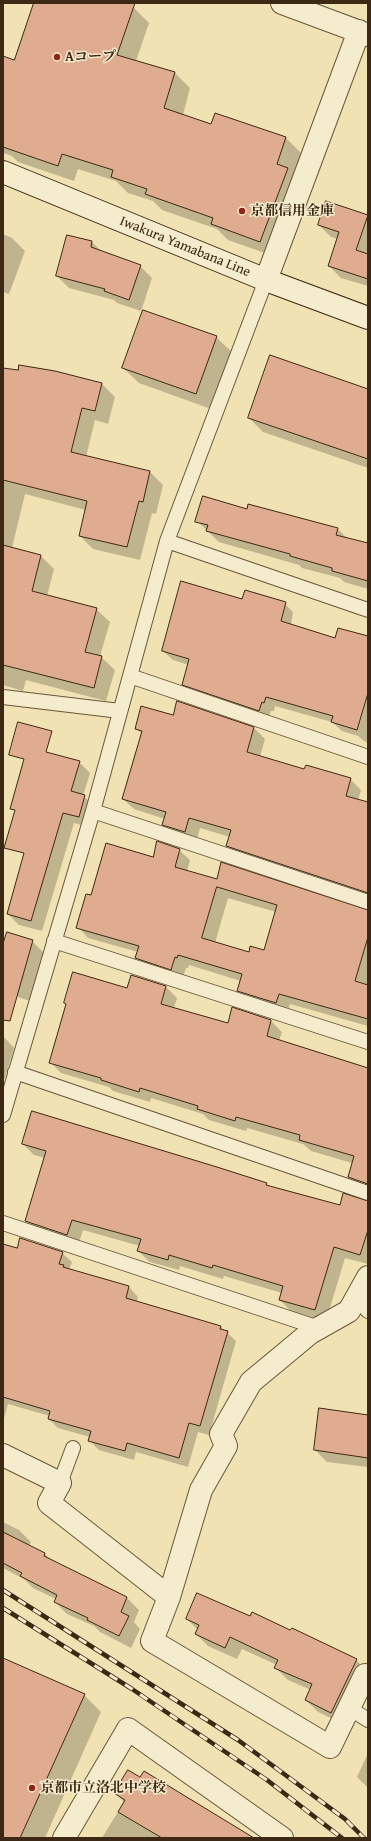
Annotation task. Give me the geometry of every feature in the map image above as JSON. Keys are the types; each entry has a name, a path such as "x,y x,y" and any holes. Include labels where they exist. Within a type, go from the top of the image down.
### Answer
{"street":[{"path":"266,280 364,33 282,3"},
{"name":"Iwakura Yamabana Line","path":"3,172 266,280 368,318"},
{"path":"365,1675 330,1747 152,1641 168,1597 201,1490 226,1446 221,1434 251,1382 310,1333 362,1304 368,1278"},
{"path":"3,1455 60,1483 49,1503 168,1597"},
{"path":"64,1838 128,1729 282,1838"}],"lane":[{"path":"3,1115 93,811 167,541 266,280"},
{"path":"167,541 368,610"},
{"path":"130,676 368,757"},
{"path":"3,697 120,711"},
{"path":"93,811 368,902"},
{"path":"54,941 368,1042"},
{"path":"15,1072 368,1193"},
{"path":"3,1223 319,1328"},
{"path":"60,1483 73,1448"},
{"path":"349,1708 368,1720"}],"building":[{"path":"34,3 135,3 117,55 175,72 164,108 211,124 215,113 286,137 277,164 288,168 260,242 211,224 213,218 145,194 147,189 111,177 113,170 62,154 58,166 3,147 3,56 14,60"},
{"path":"326,201 368,215 356,250 368,254 368,279 328,266 339,232 318,225"},
{"path":"67,235 92,241 91,247 141,265 129,300 104,291 105,289 56,276"},
{"path":"143,310 217,336 196,394 122,368"},
{"path":"270,355 368,389 368,459 248,418"},
{"path":"19,365 55,371 102,383 95,411 82,408 71,452 150,471 143,502 139,501 127,547 79,536 87,501 3,480 3,368 18,370"},
{"path":"203,496 247,509 248,504 338,528 336,535 368,543 368,581 332,571 332,568 290,556 290,554 206,531 208,525 195,522"},
{"path":"3,545 41,555 32,591 97,608 85,652 102,656 94,688 3,665"},
{"path":"181,581 242,599 245,590 286,602 281,621 335,638 338,628 368,636 368,693 357,730 331,722 333,716 266,697 264,703 262,702 259,711 182,685 189,659 162,651"},
{"path":"177,701 254,727 247,752 304,769 306,765 351,778 346,796 368,802 368,893 226,846 231,830 189,818 185,832 162,825 166,812 122,799 142,731 135,729 141,706 173,715"},
{"path":"18,722 52,731 46,752 80,761 71,791 85,795 79,817 63,813 31,921 7,914 24,853 4,848 15,810 10,809 24,759 9,755"},
{"path":"157,841 180,849 175,867 217,879 221,862 368,910 368,937 355,981 368,985 368,1019 279,994 276,1003 237,991 242,974 178,955 177,958 175,957 171,970 135,958 139,946 76,928 86,894 91,895 106,843 153,857","holes":["217,887 277,905 264,950 250,946 249,952 202,938"]},
{"path":"7,932 33,940 10,1021 3,1020 3,944"},
{"path":"73,972 127,988 131,975 166,986 161,1004 228,1023 232,1007 271,1020 267,1036 368,1068 368,1184 348,1177 354,1156 299,1140 300,1135 236,1117 235,1121 197,1109 198,1106 140,1088 139,1092 101,1080 101,1078 49,1063 66,1004 64,1003"},
{"path":"32,1111 217,1167 267,1183 266,1185 340,1205 343,1193 368,1201 368,1230 360,1255 334,1247 315,1310 279,1300 283,1286 213,1265 212,1268 169,1255 168,1260 137,1251 141,1239 72,1220 67,1235 25,1221 46,1151 22,1144"},
{"path":"20,1238 63,1252 59,1264 64,1265 63,1267 129,1286 126,1298 221,1326 220,1329 228,1331 200,1426 189,1423 179,1458 127,1443 125,1451 88,1441 91,1431 48,1419 50,1411 3,1397 3,1244 17,1248"},
{"path":"319,1408 368,1415 368,1458 314,1450"},
{"path":"3,1532 45,1553 44,1556 127,1597 121,1612 129,1616 119,1636 87,1620 88,1618 54,1602 57,1595 20,1576 22,1573 3,1563"},
{"path":"197,1593 250,1616 252,1612 290,1630 292,1628 357,1659 331,1713 305,1700 312,1684 274,1668 278,1660 230,1637 225,1648 195,1634 199,1625 186,1619"},
{"name":"京都市立洛北中学校","path":"3,1658 85,1694 20,1838 3,1838"},
{"path":"128,1770 140,1777 144,1771 254,1838 162,1838 118,1812 125,1800 114,1793"}],"railway":[{"path":"3,1590 238,1740 345,1819 364,1838"},
{"path":"3,1608 132,1689 267,1780 342,1838"}],"place":[{"name":"Aコープ","path":"57,57"},
{"name":"京都信用金庫","path":"242,211"},
{"name":"京都市立洛北中学校","path":"32,1788"}]}
